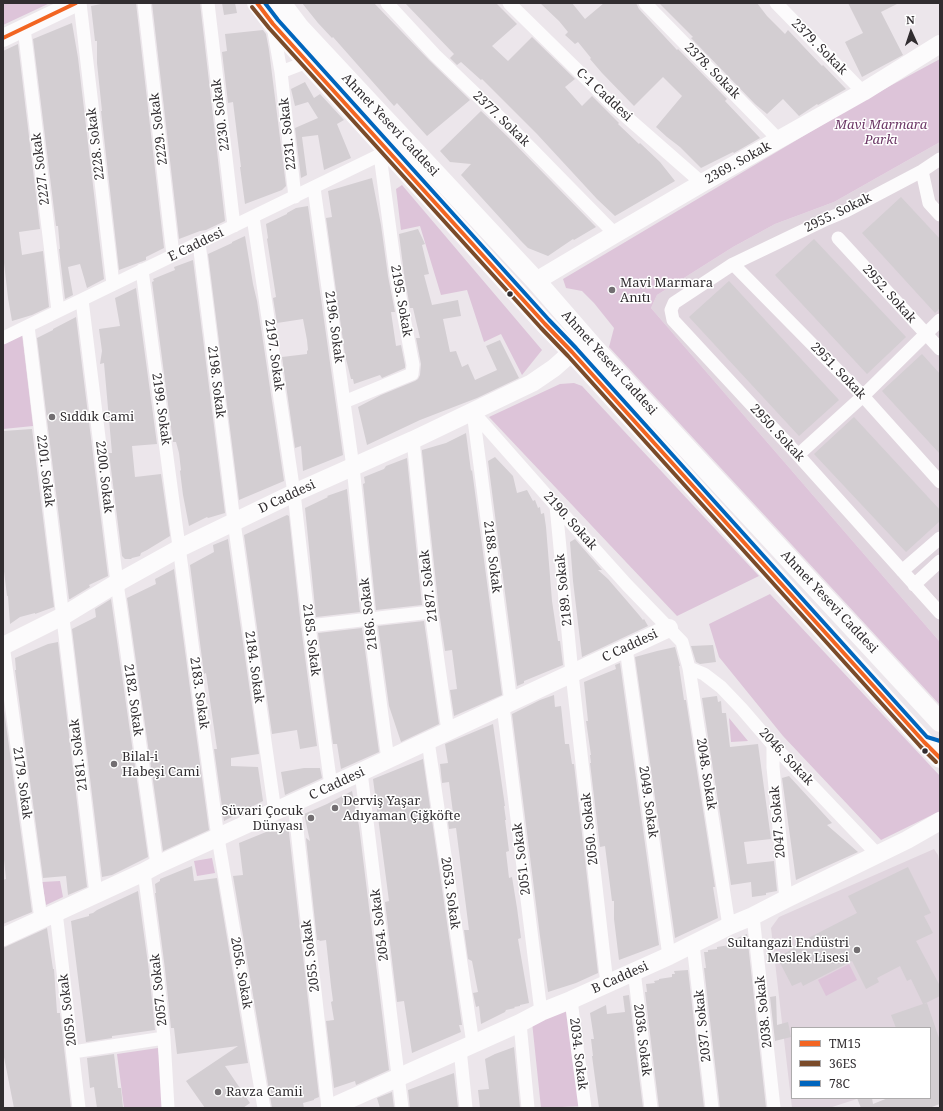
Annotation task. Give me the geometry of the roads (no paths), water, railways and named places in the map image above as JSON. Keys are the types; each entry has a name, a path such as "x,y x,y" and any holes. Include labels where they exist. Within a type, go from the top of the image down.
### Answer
{"main road":[{"name":"Ahmet Yesevi Caddesi","path":"257,3 273,24 308,62 384,153 545,324 601,361 704,474 712,475 940,722"},
{"name":"Ahmet Yesevi Caddesi","path":"281,3 304,33 536,281 579,346 932,744 940,758"}],"street":[{"path":"3,38 76,3"},
{"name":"2228. Sokak","path":"80,3 113,284"},
{"name":"2229. Sokak","path":"144,3 173,255"},
{"name":"2230. Sokak","path":"208,3 234,226"},
{"name":"2377. Sokak","path":"387,3 435,55 515,132 615,234"},
{"name":"C-1 Caddesi","path":"509,3 614,106 702,183"},
{"name":"2378. Sokak","path":"645,3 779,140"},
{"name":"2379. Sokak","path":"776,3 863,92"},
{"name":"2231. Sokak","path":"273,24 281,72 295,197"},
{"name":"2227. Sokak","path":"24,28 58,311"},
{"name":"2369. Sokak","path":"536,281 702,183 863,92 940,44"},
{"path":"281,72 308,62"},
{"name":"E Caddesi","path":"3,338 384,153"},
{"name":"2195. Sokak","path":"344,402 412,374 413,365 396,275 384,153"},
{"name":"2955. Sokak","path":"733,264 846,211 922,171 940,159"},
{"path":"922,171 929,203 940,214"},
{"name":"2196. Sokak","path":"314,188 353,467"},
{"name":"2197. Sokak","path":"253,217 294,493"},
{"name":"2952. Sokak","path":"838,238 940,349"},
{"name":"2198. Sokak","path":"199,243 234,522"},
{"name":"2951. Sokak","path":"733,264 862,396 940,482"},
{"name":"2950. Sokak","path":"733,264 674,303 671,310 672,320 798,455 940,613"},
{"name":"2199. Sokak","path":"142,270 180,548"},
{"name":"2200. Sokak","path":"82,300 117,583"},
{"path":"798,455 862,396 940,320"},
{"name":"2201. Sokak","path":"28,326 63,616"},
{"name":"D Caddesi","path":"3,646 63,616 117,583 180,548 294,493 413,440 532,383 554,368 579,346"},
{"name":"2190. Sokak","path":"473,412 556,506 669,628"},
{"name":"2188. Sokak","path":"473,412 507,704"},
{"name":"2187. Sokak","path":"413,440 431,612 448,731"},
{"name":"2186. Sokak","path":"353,467 369,620 388,760"},
{"name":"2185. Sokak","path":"294,493 309,626 331,786"},
{"name":"2189. Sokak","path":"556,506 572,674"},
{"name":"2184. Sokak","path":"234,522 275,812"},
{"path":"902,571 940,538"},
{"name":"2183. Sokak","path":"180,548 218,838"},
{"path":"914,585 940,561"},
{"name":"2182. Sokak","path":"117,583 150,868"},
{"path":"309,626 431,612"},
{"name":"2181. Sokak","path":"63,616 96,894"},
{"name":"C Caddesi","path":"3,937 150,868 388,760 669,628"},
{"name":"2048. Sokak","path":"669,628 682,642 689,668 729,926"},
{"name":"2179. Sokak","path":"3,646 48,916"},
{"name":"2049. Sokak","path":"626,648 669,956"},
{"name":"2046. Sokak","path":"689,668 704,674 721,687 877,854"},
{"name":"2050. Sokak","path":"572,674 607,984"},
{"name":"2051. Sokak","path":"507,704 540,1012"},
{"name":"2053. Sokak","path":"428,741 467,1047 466,1108"},
{"name":"2047. Sokak","path":"773,744 773,767 786,899"},
{"name":"2054. Sokak","path":"361,772 402,1108"},
{"name":"2055. Sokak","path":"294,803 337,1106"},
{"name":"B Caddesi","path":"337,1106 520,1023 540,1012 571,1000 669,956 907,840 940,821"},
{"name":"B Caddesi","path":"907,840 922,837 940,830"},
{"name":"2056. Sokak","path":"218,838 264,1108"},
{"name":"2057. Sokak","path":"150,868 157,970 164,1038 168,1108"},
{"name":"2059. Sokak","path":"48,916 73,1052 79,1108"},
{"name":"2038. Sokak","path":"753,916 774,1108"},
{"name":"2037. Sokak","path":"693,944 712,1108"},
{"name":"2036. Sokak","path":"634,972 651,1108"},
{"name":"2034. Sokak","path":"571,1000 585,1108"},
{"path":"520,1023 528,1108"},
{"path":"73,1052 164,1038"}],"place":[{"name":"Mavi Marmara Anıtı","path":"612,290"},
{"name":"Sıddık Cami","path":"52,417"},
{"name":"Bilal-i Habeşi Cami","path":"114,764"},
{"name":"Derviş Yaşar Adıyaman Çiğköfte","path":"335,808"},
{"name":"Süvari Çocuk Dünyası","path":"311,818"},
{"name":"Sultangazi Endüstri Meslek Lisesi","path":"857,950"},
{"name":"Ravza Camii","path":"218,1092"}],"park label":[{"name":"Mavi Marmara Parkı","path":"881,132"}]}
